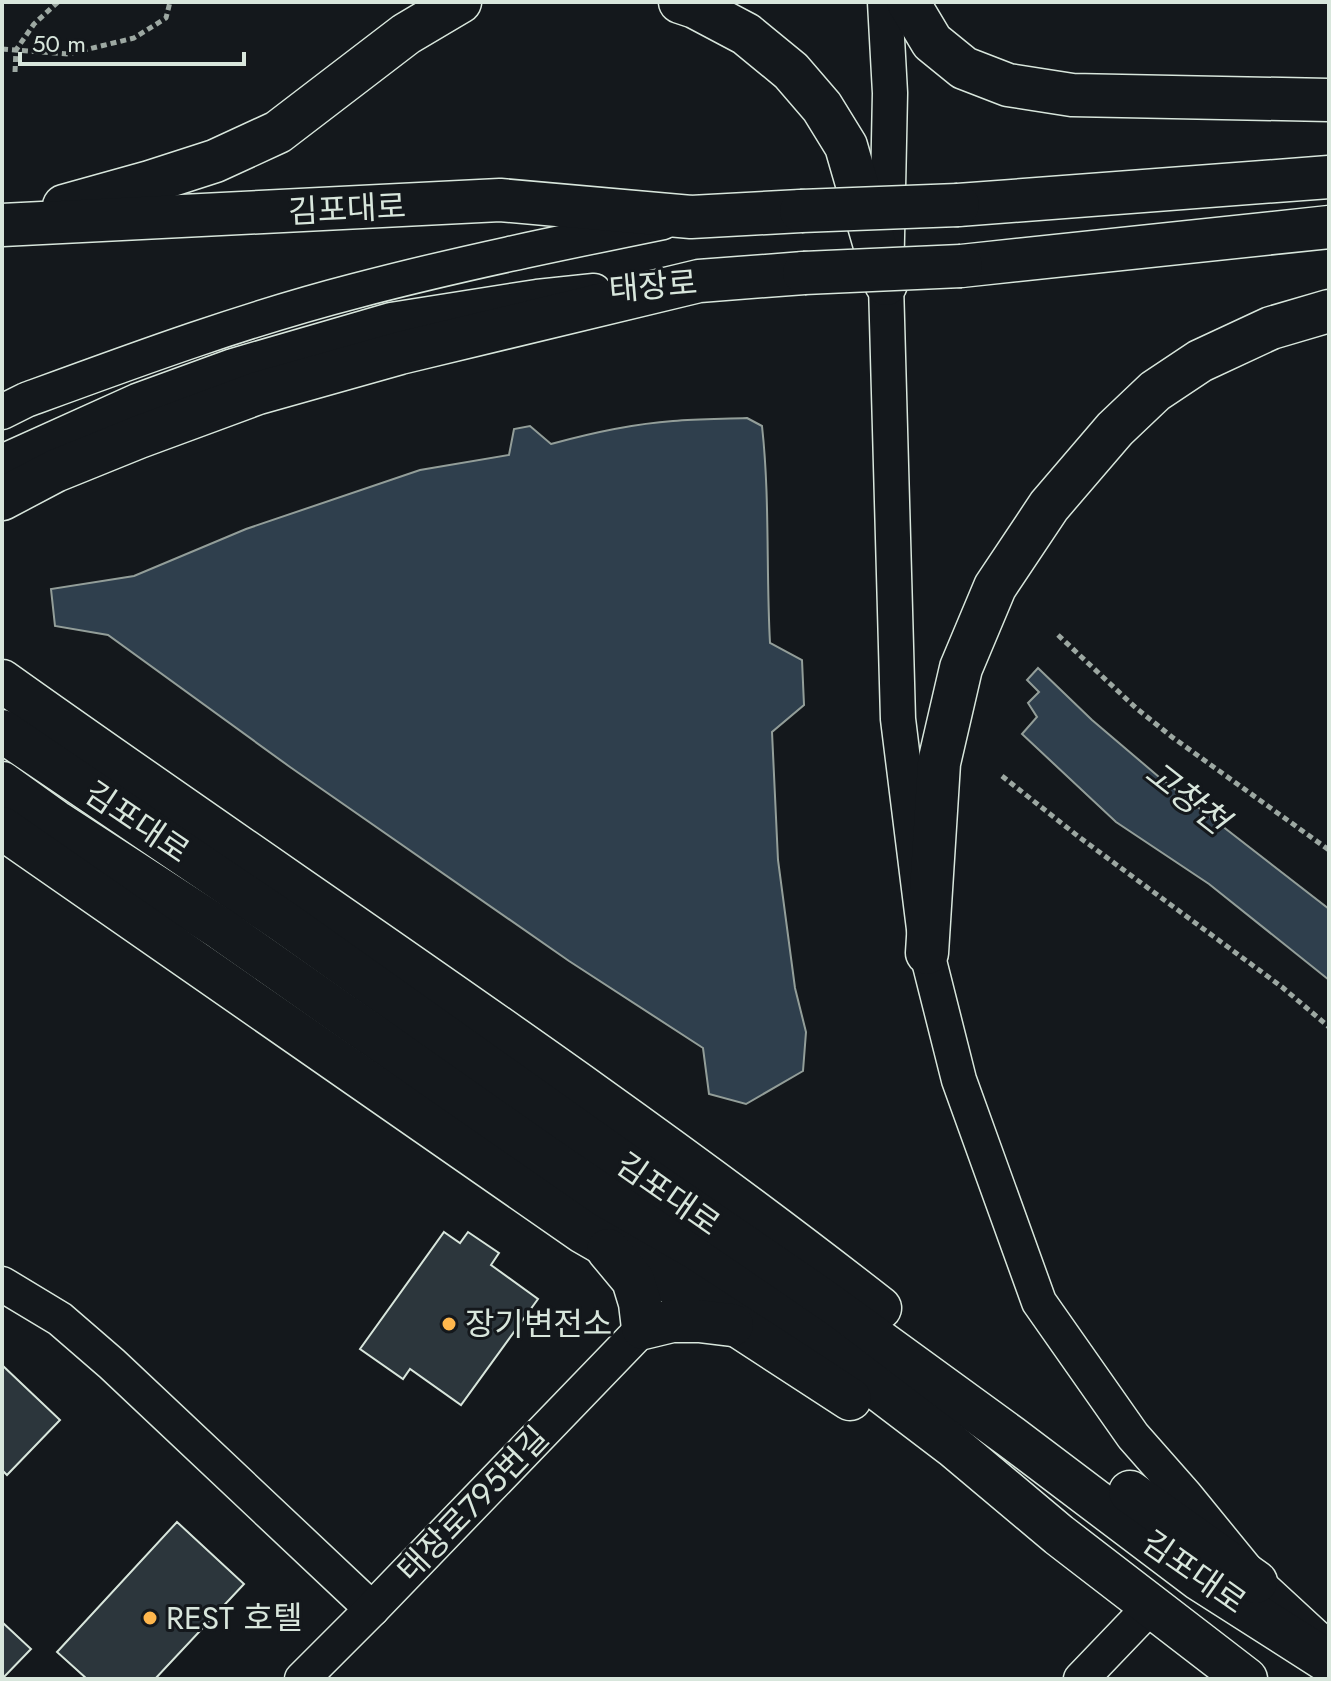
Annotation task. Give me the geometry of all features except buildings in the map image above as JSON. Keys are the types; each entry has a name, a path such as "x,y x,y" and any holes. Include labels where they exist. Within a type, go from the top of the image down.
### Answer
{"main road":[{"path":"2,224 215,161 278,132 406,34 460,2"},
{"path":"680,2 746,34 791,71 822,107 846,146 886,284"},
{"path":"908,2 932,42 964,68 1008,85 1072,95 1329,100"},
{"name":"태장로","path":"691,217 958,205 1329,177"},
{"name":"김포대로","path":"2,224 500,200 691,217"},
{"name":"태장로","path":"699,281 961,266 1329,227"},
{"path":"2,499 55,471 258,393 400,353 699,281"},
{"path":"927,953 939,763 961,668 995,587 1049,506 1115,429 1155,391 1200,361 1271,328 1329,311"},
{"name":"김포대로","path":"2,681 674,1153 789,1237 949,1362 1256,1582"},
{"name":"김포대로","path":"2,731 284,922 619,1160 820,1298 1199,1579 1329,1662"},
{"name":"김포대로","path":"2,783 221,929 815,1341 953,1446 1059,1535 1246,1679"},
{"name":"김포대로","path":"2,828 570,1223 675,1285 1059,1535"},
{"path":"602,1243 633,1280 643,1328 672,1321 737,1326"}],"street":[{"path":"885,2 890,93 886,284 898,719 927,953 959,1080 1039,1302 1133,1436 1256,1582 1329,1649"},
{"name":"태장로","path":"2,412 26,400 204,335 354,291 516,252 691,217"},
{"name":"태장로","path":"2,462 151,396 233,366 391,320 537,297 699,281"},
{"path":"2,1284 60,1319 112,1364 372,1609"},
{"name":"태장로795번길","path":"302,1679 643,1328"},
{"path":"1081,1679 1151,1606"}],"path":[{"path":"15,72 16,50 34,24 58,2"},
{"path":"2,49 68,54 134,38 166,18 171,2"},
{"path":"1058,635 1172,737 1329,850"},
{"path":"1002,776 1282,987 1329,1027"}],"water":[{"path":"747,418 762,426 770,643 802,660 804,705 772,732 778,860 795,988 806,1032 803,1071 746,1104 709,1094 703,1048 569,961 290,767 108,635 55,626 51,589 134,576 246,529 420,470 509,455 514,429 530,426 551,444 642,424"},
{"path":"1038,668 1092,720 1159,777 1329,909 1329,980 1209,884 1116,822 1022,734 1037,717 1028,703 1039,692 1027,680"}],"place":[{"name":"장기변전소","path":"449,1324"},
{"name":"REST 호텔","path":"150,1618"}],"water label":[{"name":"고창천","path":"1187,797"}]}
